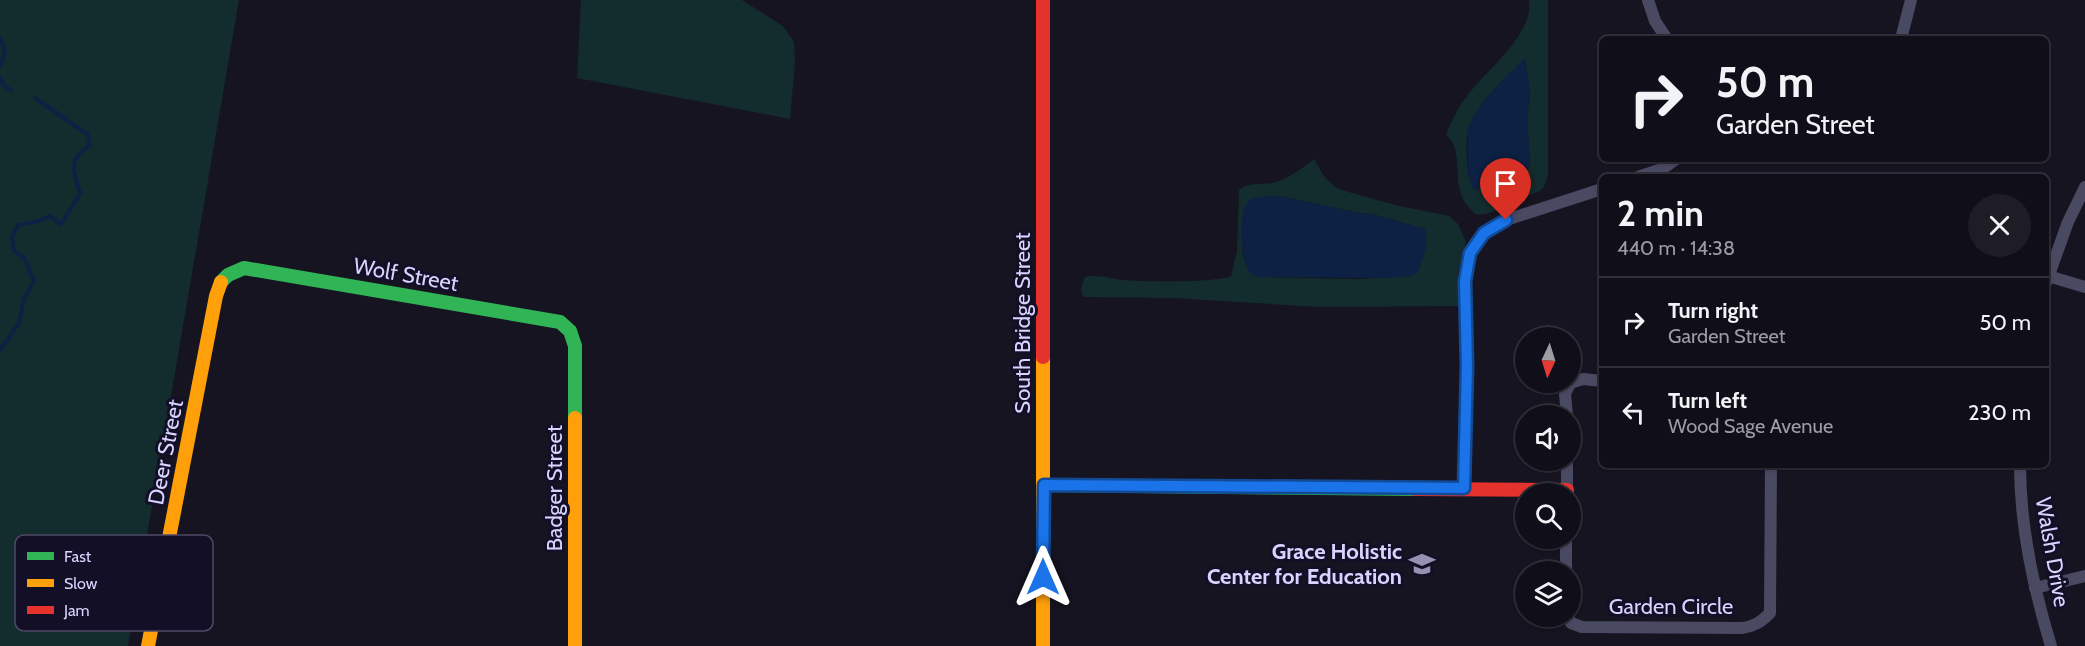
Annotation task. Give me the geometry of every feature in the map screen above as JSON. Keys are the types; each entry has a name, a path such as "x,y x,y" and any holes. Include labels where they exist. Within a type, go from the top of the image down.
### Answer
{"main road":[{"name":"South Bridge Street","path":"1043,0 1043,646"},
{"name":"Wolf Street","path":"233,272 244,268 549,320 560,322 570,331"},
{"name":"Deer Street","path":"170,535 216,296 220,280 233,272"},
{"name":"Badger Street","path":"570,331 575,346 575,646"},
{"path":"1044,485 1515,490"},
{"name":"Deer Street","path":"148,646 151,631"}],"street":[{"path":"1648,0 1655,21 1664,36"},
{"path":"1902,36 1911,0"},
{"path":"1646,174 1671,162"},
{"path":"2049,274 2068,222 2085,187"},
{"path":"1464,488 1467,366 1465,281 1470,253 1484,233 1506,220 1599,190"},
{"path":"2049,279 2085,287"},
{"path":"1566,405 1565,394 1570,383 1583,379 1599,381"},
{"name":"Garden Circle","path":"1581,627 1742,628 1754,626 1763,621 1770,613 1771,468"},
{"name":"Walsh Drive","path":"2020,468 2026,539 2035,588 2051,646"},
{"path":"2035,588 2085,576"}],"green space":[{"path":"0,0 239,0 147,535 15,535 15,631 131,631 128,646 0,646"},
{"path":"581,0 742,0 783,26 794,42 795,62 790,119 577,78"},
{"path":"1529,0 1548,0 1548,175 1544,187 1539,191 1490,213 1477,215 1461,195 1456,152 1453,143 1446,135 1467,96 1518,37 1529,12","holes":["1525,59 1530,93 1527,117 1530,164 1526,171 1503,180 1469,179 1467,144 1472,121 1484,101"]},
{"path":"1314,159 1325,178 1338,189 1395,205 1449,216 1458,224 1466,242 1458,273 1458,306 1319,307 1173,298 1084,297 1082,295 1081,290 1085,277 1090,276 1122,280 1195,281 1231,276 1237,251 1239,190 1250,185 1278,181","holes":["1279,196 1372,214 1425,229 1410,276 1356,279 1259,277 1247,266 1242,250"]}],"water":[{"path":"1525,58 1530,93 1527,117 1530,164 1518,175 1497,181 1482,189 1474,189 1469,178 1468,165 1468,133 1471,123 1491,92"},
{"path":"1279,196 1372,214 1425,229 1426,245 1418,272 1410,276 1389,278 1259,277 1252,274 1246,263 1242,246 1244,209 1249,200"}],"waterway":[{"path":"0,37 5,51 0,66"},
{"path":"0,77 4,86 11,90"},
{"path":"0,350 19,323 24,299 34,281 24,258 14,251 12,237 18,225 39,221 49,216 61,224 80,194 74,172 75,161 77,156 90,145 87,134 35,98"}],"traffic: fast":[{"path":"221,282 228,275 244,268 560,322 570,331 575,346 575,418"},
{"path":"1044,485 1415,489"}],"traffic: slow":[{"path":"170,535 216,296 221,282"},
{"path":"1043,357 1043,646"},
{"path":"575,418 575,646"},
{"path":"148,646 151,631"}],"traffic: jam":[{"path":"1043,0 1043,357"},
{"path":"1415,489 1515,490"}],"place":[{"name":"Grace Holistic Center for Education","path":"1422,564"}],"route":[{"path":"1043,577 1044,485 1464,488 1467,366 1465,281 1470,253 1484,233 1506,220"}]}
